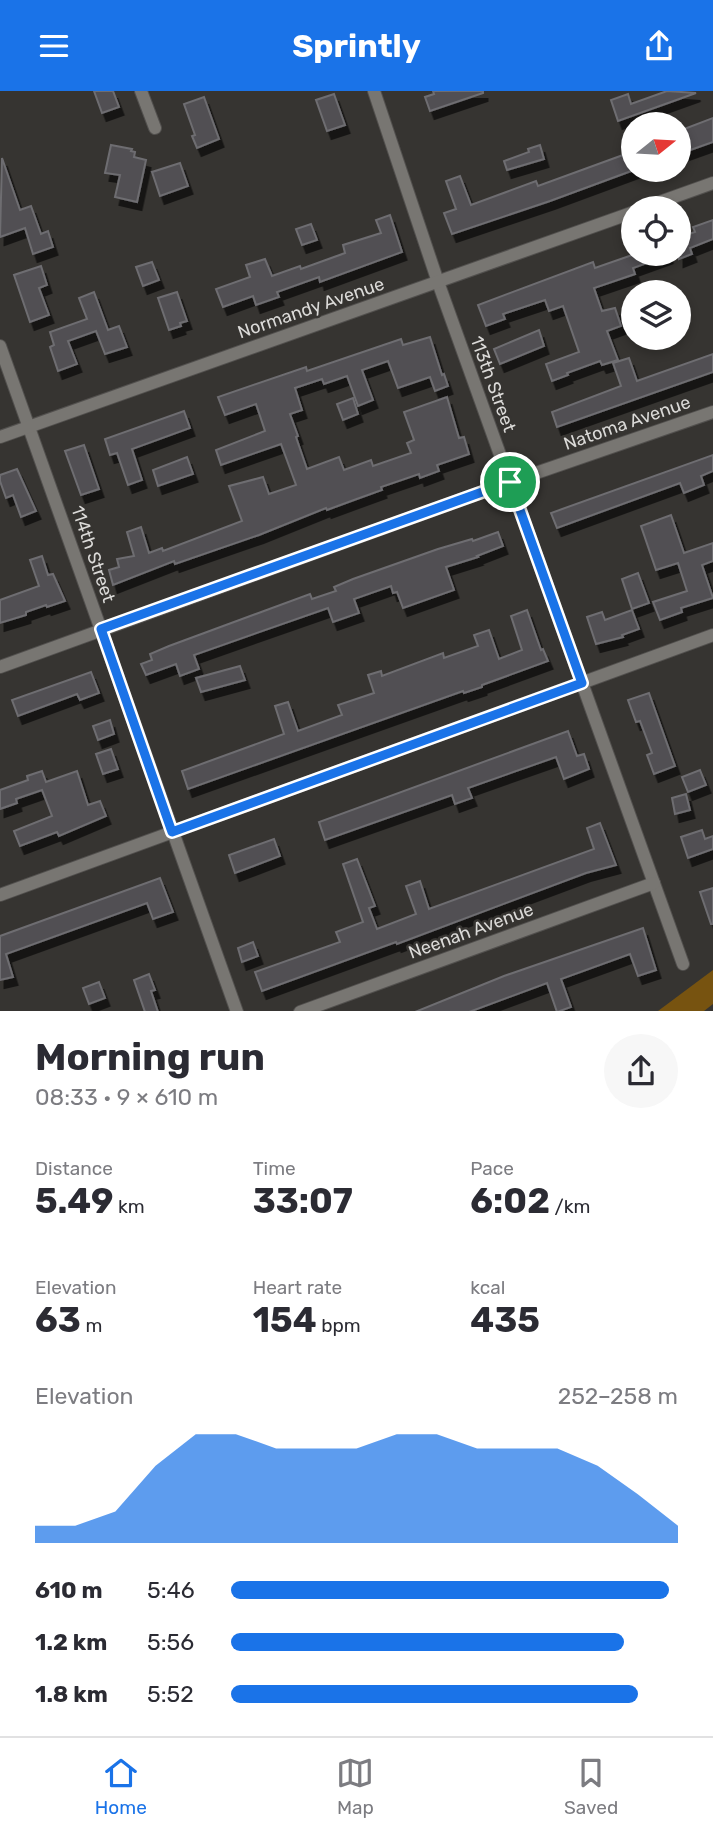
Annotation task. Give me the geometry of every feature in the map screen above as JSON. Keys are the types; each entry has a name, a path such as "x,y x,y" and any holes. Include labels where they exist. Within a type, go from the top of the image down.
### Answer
{"street":[{"path":"141,91 155,128"},
{"name":"113th Street","path":"374,91 438,282 683,964"},
{"path":"677,196 713,183"},
{"name":"Normandy Avenue","path":"0,437 621,217"},
{"name":"114th Street","path":"0,346 237,1011"},
{"name":"Natoma Avenue","path":"0,667 510,482 713,412"},
{"path":"0,895 713,635"},
{"name":"Neenah Avenue","path":"300,1011 654,883"}],"shaded area":[{"path":"713,970 713,1004 704,1011 658,1011"}],"building":[{"path":"94,91 113,91 119,107 102,113"},
{"path":"433,91 483,93 430,111 425,97 434,94"},
{"path":"667,91 696,93 643,112 621,112 621,120 618,121 611,100 628,94 631,104"},
{"path":"334,94 345,125 327,131 316,100"},
{"path":"204,97 219,139 197,148 184,104"},
{"path":"713,118 713,142 691,150 691,126"},
{"path":"111,145 132,149 131,151 135,152 134,157 146,160 137,202 115,197 120,175 105,173"},
{"path":"540,145 544,159 507,170 504,161"},
{"path":"621,156 621,175 452,234 444,213 456,209 446,181 460,176 471,205 536,181 538,186"},
{"path":"2,158 20,210 31,206 41,234 48,231 53,247 33,254 25,228 0,237"},
{"path":"180,163 188,186 160,196 152,172"},
{"path":"390,215 402,252 320,282 319,277 277,292 279,297 256,305 253,296 223,307 216,289 250,277 246,265 265,259 272,276 300,266 301,269 345,253 343,245 381,233 376,220"},
{"path":"713,220 713,239 691,248 691,233 695,232 693,227"},
{"path":"311,224 317,240 302,245 296,229"},
{"path":"621,259 621,266 639,266 633,268 635,274 594,288 602,311 615,308 621,326 607,331 618,360 602,365 600,361 552,381 546,364 579,352 563,306 549,311 545,300 503,314 505,319 486,326 478,305 593,262 595,268"},
{"path":"152,262 159,280 143,286 136,267"},
{"path":"41,266 47,285 39,288 49,315 30,322 14,275"},
{"path":"94,292 108,330 119,326 127,347 105,354 96,331 68,341 77,364 58,371 50,347 54,345 50,332 87,319 79,298"},
{"path":"177,292 187,321 169,330 158,298"},
{"path":"539,330 544,346 500,364 494,349"},
{"path":"430,337 448,386 435,391 430,377 398,388 388,361 362,370 373,400 358,406 347,376 324,384 322,379 295,388 302,410 290,414 298,436 296,437 307,469 339,457 344,470 371,460 373,466 411,453 407,443 414,440 404,412 447,397 459,438 464,437 469,454 437,465 439,471 420,478 419,474 381,487 382,490 327,510 326,508 259,535 175,564 174,561 113,585 109,570 119,567 117,559 134,556 127,532 141,527 149,553 162,548 163,551 242,521 229,486 263,477 269,494 296,485 281,444 221,465 216,450 265,431 256,404 225,415 218,397 306,367 307,371 401,339 403,345"},
{"path":"713,354 713,372 557,427 552,412 621,386 613,363 629,358 637,381"},
{"path":"353,398 358,414 343,420 337,404"},
{"path":"184,411 190,428 132,449 142,480 128,485 117,453 110,455 105,439"},
{"path":"84,445 99,489 81,495 65,451"},
{"path":"713,455 713,471 701,476 704,485 684,493 680,483 557,528 551,513"},
{"path":"187,457 193,474 158,486 153,470"},
{"path":"17,469 36,511 21,517 13,495 6,498 0,481 0,475"},
{"path":"671,515 684,553 713,543 713,561 702,565 713,598 681,608 682,612 660,620 653,602 687,591 678,563 656,570 641,526"},
{"path":"498,532 503,546 446,567 454,590 403,608 397,592 393,593 391,586 354,599 359,613 333,622 328,608 194,655 199,669 180,676 176,664 146,675 141,664 152,660 150,654 169,646 310,594 312,599 336,591 334,587 353,579 438,549"},
{"path":"42,556 48,575 53,574 65,601 47,607 46,605 0,623 0,600 39,586 30,560"},
{"path":"638,573 649,603 632,609 622,579"},
{"path":"527,610 541,650 543,649 548,661 482,687 464,693 463,691 188,789 182,771 284,734 275,706 288,702 298,731 342,715 338,705 374,693 368,675 381,671 382,676 443,653 444,658 478,646 474,635 489,630 499,659 522,650 511,616"},
{"path":"632,610 639,629 622,635 623,637 596,644 587,617 602,612 605,620"},
{"path":"240,666 245,680 201,692 196,678"},
{"path":"91,672 99,693 80,700 77,694 18,716 12,700"},
{"path":"649,693 675,766 654,774 647,755 652,753 640,721 636,722 628,700"},
{"path":"110,720 114,734 98,740 93,726"},
{"path":"568,731 577,756 584,754 589,769 564,779 556,757 468,788 472,798 455,804 452,795 325,840 319,822"},
{"path":"111,749 118,769 103,774 96,754"},
{"path":"700,770 706,785 688,792 682,777"},
{"path":"42,771 46,782 77,771 88,805 100,801 106,816 59,836 57,832 20,846 14,831 52,816 42,790 16,799 17,803 0,809 0,790 28,780 27,776"},
{"path":"686,794 690,810 675,814 672,798"},
{"path":"600,823 616,865 586,873 262,991 255,972 340,942 336,932 363,922 343,864 357,859 375,906 369,908 377,929 416,914 406,886 420,881 429,909 594,849 587,828"},
{"path":"702,830 705,839 713,836 713,849 688,858 681,837"},
{"path":"274,839 280,856 235,873 229,855"},
{"path":"160,878 173,912 153,919 147,903 6,954 13,977 0,980 0,936"},
{"path":"713,888 713,924 711,924 700,892"},
{"path":"643,928 656,970 638,976 630,954 561,979 571,1007 560,1011 557,1011 547,983 472,1011 417,1011 504,976"},
{"path":"253,942 258,956 242,962 238,948"},
{"path":"149,974 155,990 151,991 158,1011 145,1011 134,980"},
{"path":"99,982 105,998 89,1004 83,988"}],"route":[{"path":"510,482 582,683 172,832 101,629 510,482"}]}
